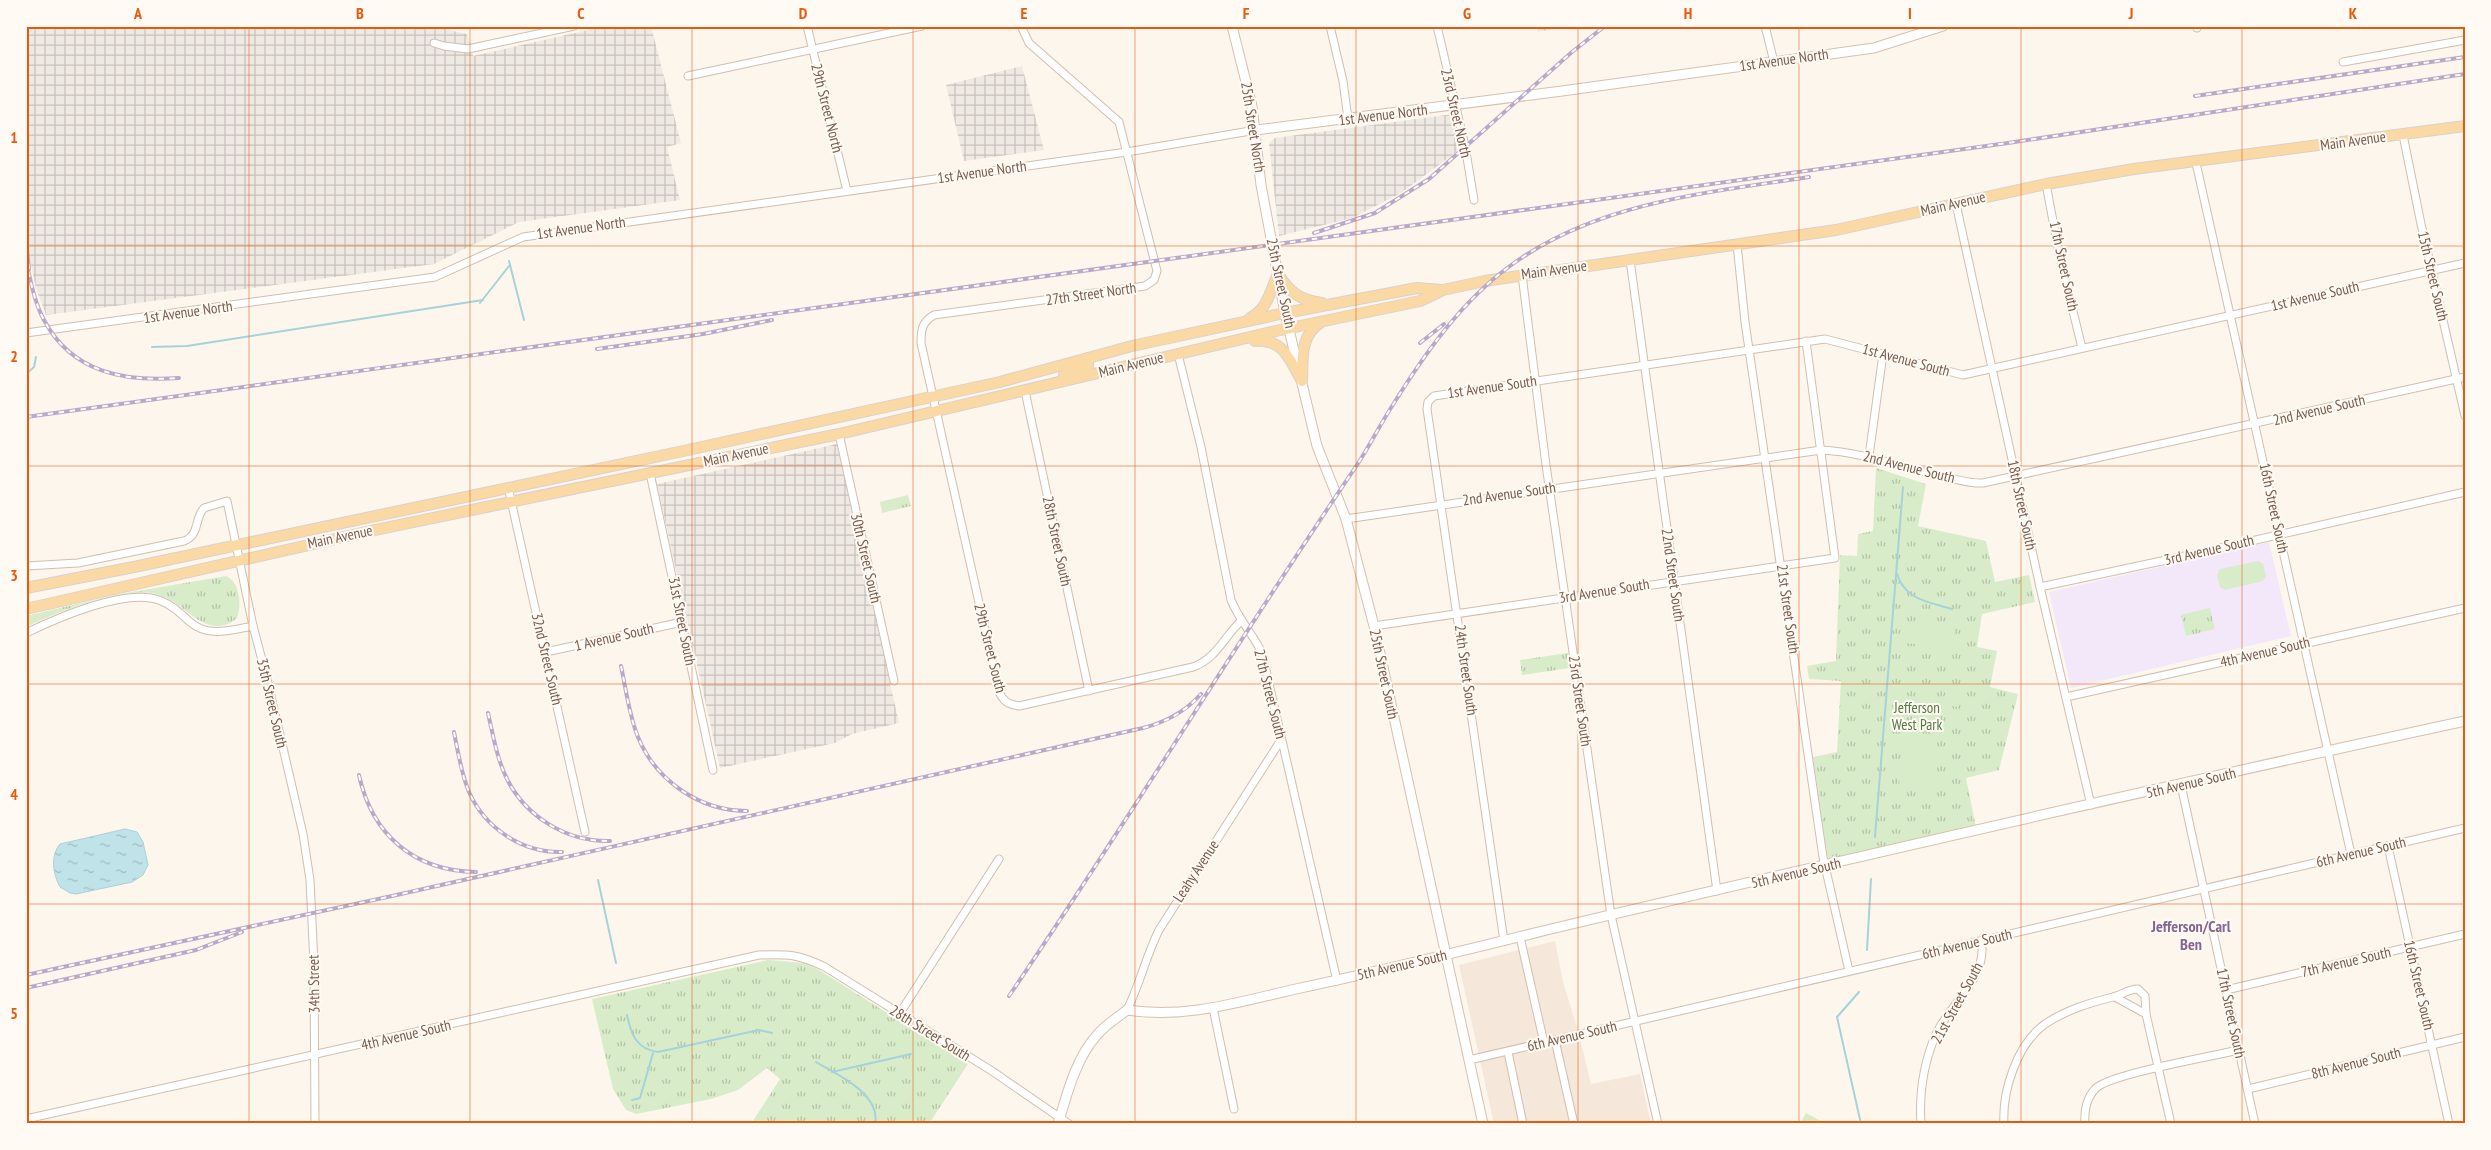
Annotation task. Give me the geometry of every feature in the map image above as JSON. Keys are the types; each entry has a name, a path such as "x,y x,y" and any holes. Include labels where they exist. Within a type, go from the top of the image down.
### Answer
{"main road":[{"name":"Main Avenue","path":"26,609 511,501 839,434 1290,328 1420,301 1443,290 1522,275 1836,230 2046,184 2134,169 2465,126"},
{"path":"1278,274 1288,289 1299,298 1331,304"},
{"path":"1236,324 1262,311 1278,274"},
{"name":"Main Avenue","path":"26,588 134,567 1000,382 1088,358 1285,313 1417,288 1443,290"},
{"path":"1302,381 1305,341 1310,330 1324,321"},
{"path":"1216,345 1264,341 1275,343 1286,353 1302,381"},
{"path":"1011,394 1085,369 1088,366 1088,358"},
{"path":"662,470 710,453 715,444"}],"street":[{"path":"434,42 444,46 468,49 574,26"},
{"name":"29th Street North","path":"807,26 847,191"},
{"path":"688,76 922,26"},
{"name":"27th Street North","path":"933,396 921,343 922,328 927,320 934,315 1145,286 1154,280 1155,261 1119,122 1029,43 1022,26"},
{"name":"25th Street North","path":"1232,26 1256,130 1261,185 1269,229"},
{"path":"1330,26 1343,81 1348,119"},
{"name":"23rd Street North","path":"1437,26 1474,200"},
{"name":"1st Avenue North","path":"26,334 435,277 523,237 1126,152 1256,130 1455,106 1874,48 1943,26"},
{"path":"1767,28 1774,62"},
{"path":"2343,62 2465,40"},
{"name":"15th Street South","path":"2403,134 2465,416"},
{"name":"16th Street South","path":"2196,162 2351,854"},
{"name":"17th Street South","path":"2046,184 2060,258 2082,348"},
{"name":"18th Street South","path":"1956,204 2040,587 2091,805"},
{"name":"25th Street South","path":"1269,229 1285,313 1317,446 1346,519 1374,626 1483,1124"},
{"name":"21st Street South","path":"1737,244 1750,351 1826,866 1849,971"},
{"name":"22nd Street South","path":"1630,260 1643,366 1717,891"},
{"name":"1st Avenue South","path":"1430,399 1440,394 1750,351 1806,341 1836,340 1963,375 2465,262"},
{"name":"23rd Street South","path":"1522,275 1549,488 1611,915 1658,1124"},
{"path":"1806,341 1821,450"},
{"name":"27th Street South","path":"1178,354 1201,447 1231,600 1241,621 1255,638 1262,652 1337,980"},
{"path":"1869,456 1883,354"},
{"name":"2nd Avenue South","path":"1346,519 1821,450 1869,456 1912,470 1971,483 1983,483 2465,377"},
{"name":"28th Street South","path":"1024,391 1089,691"},
{"name":"29th Street South","path":"933,396 1002,700 1019,706 1203,664 1212,657 1230,632 1241,621"},
{"name":"24th Street South","path":"1430,399 1427,409 1504,941"},
{"name":"30th Street South","path":"839,434 894,681"},
{"name":"3rd Avenue South","path":"1374,626 1457,612 1835,558 1821,450"},
{"name":"31st Street South","path":"650,473 713,770"},
{"name":"32nd Street South","path":"508,487 585,832"},
{"name":"3rd Avenue South","path":"2040,587 2465,492"},
{"name":"35th Street South","path":"26,566 78,563 184,541 192,538 196,532 197,519 204,508 227,501 253,626 267,679 304,846"},
{"path":"26,633 82,609 138,597 148,597 170,605 191,624 209,631 224,632 253,626"},
{"name":"4th Avenue South","path":"2066,697 2465,608"},
{"name":"1 Avenue South","path":"546,652 682,622"},
{"name":"5th Avenue South","path":"1127,1010 1153,1014 1180,1014 1212,1008 1445,956 1611,915 2091,805 2465,722"},
{"name":"Leahy Avenue","path":"1127,1010 1139,985 1146,956 1158,930 1281,740"},
{"name":"17th Street South","path":"2181,785 2255,1124"},
{"name":"6th Avenue South","path":"1468,1060 2465,828"},
{"name":"34th Street","path":"304,846 310,880 312,918 315,1124"},
{"name":"16th Street South","path":"2388,846 2450,1124"},
{"path":"900,1013 999,858"},
{"name":"7th Avenue South","path":"2226,990 2465,934"},
{"path":"1520,937 1544,1043"},
{"name":"21st Street South","path":"1921,1124 1921,1088 1936,1034 1980,966 1983,952 1980,941"},
{"name":"28th Street South","path":"785,954 802,956 825,967 1039,1102 1059,1121 1069,1124"},
{"name":"4th Avenue South","path":"26,1119 315,1056 758,955 785,954"},
{"path":"2004,1124 2003,1105 2011,1075 2026,1046 2044,1025 2075,1008 2115,997 2131,989 2138,989 2146,996 2146,1014 2171,1124"},
{"path":"2115,997 2146,1014"},
{"path":"1212,1008 1234,1110"},
{"path":"1059,1121 1078,1065 1097,1035 1127,1010"},
{"name":"8th Avenue South","path":"2248,1089 2465,1037"},
{"path":"1555,1040 1574,1124"},
{"path":"2085,1124 2085,1109 2089,1097 2097,1087 2114,1079 2239,1050"},
{"path":"1508,1052 1523,1124"}],"shaded area":[{"path":"26,26 445,26 448,30 467,34 473,56 606,26 651,26 681,143 667,147 680,200 519,222 434,264 46,315 36,288 26,243"},
{"path":"1538,26 1572,26 1537,32"},
{"path":"1022,66 1044,150 964,161 946,85"},
{"path":"1454,114 1459,150 1401,193 1352,218 1279,236 1269,143 1275,138"},
{"path":"837,444 899,723 852,734 835,743 720,768 657,484"},
{"path":"2269,542 2291,636 2071,688 2049,592"},
{"path":"1555,941 1563,982 1578,1030 1591,1084 1640,1074 1651,1124 1494,1124 1459,965"}],"green space":[{"name":"Jefferson West Park","path":"1876,468 1926,484 1918,526 1986,541 1995,582 2029,575 2035,602 1982,614 1977,647 1997,651 1990,687 2018,694 1999,770 1966,778 1976,827 1828,861 1813,757 1837,752 1841,681 1809,679 1807,666 1836,661 1840,555 1857,556 1858,534 1873,531"},
{"path":"908,495 911,506 882,513 880,502"},
{"path":"2258,561 2263,564 2266,576 2263,581 2225,590 2220,587 2217,575 2220,569"},
{"path":"226,576 231,579 237,588 239,594 239,613 237,618 226,625 216,626 206,623 166,598 156,594 142,593 108,597 90,602 55,614 26,627 26,616 120,594"},
{"path":"2210,608 2215,629 2186,636 2181,615"},
{"path":"1906,623 1955,627 1952,648 1905,643"},
{"path":"1568,653 1570,668 1522,675 1520,660"},
{"path":"1905,681 1937,688 1937,690 1916,690 1904,683"},
{"path":"1946,689 1962,692 1959,707 1943,705"},
{"path":"1902,734 1934,735 1932,790 1899,788"},
{"path":"768,960 805,963 816,968 968,1064 929,1124 751,1124 780,1079 767,1068 738,1090 711,1099 636,1114 626,1110 613,1089 592,999"},
{"path":"1806,1113 1821,1121 1820,1124 1800,1124"}],"water":[{"path":"125,829 137,832 143,842 148,865 143,875 132,882 76,894 60,887 56,876 54,859 60,844"}],"waterway":[{"path":"509,261 524,320"},
{"path":"480,303 509,266"},
{"path":"152,347 187,346 483,300"},
{"path":"26,374 34,367 36,357"},
{"path":"1875,837 1903,487"},
{"path":"1897,574 1901,583 1912,595 1927,602 1952,609"},
{"path":"1867,950 1871,879"},
{"path":"598,880 616,963"},
{"path":"1859,992 1837,1017 1861,1124"},
{"path":"627,1015 630,1028 636,1040 644,1048 658,1052 759,1030 772,1033"},
{"path":"632,1100 640,1098 653,1053"},
{"path":"832,1072 911,1054"},
{"path":"816,1062 846,1079 865,1095 875,1113 875,1124"}],"railway":[{"path":"1314,233 1375,213 1429,179 1572,52 1605,26"},
{"path":"2195,96 2465,57"},
{"path":"26,417 2008,143 2465,74"},
{"path":"1009,996 1357,465 1407,382 1436,341 1468,303 1505,269 1526,255 1558,237 1592,222 1663,201 1809,177"},
{"path":"26,242 29,269"},
{"path":"26,261 33,291 44,320 56,338 69,352 85,363 120,375 139,378 179,378"},
{"path":"597,349 703,334 772,320"},
{"path":"1420,343 1444,324"},
{"path":"621,666 635,729 646,753 656,767 668,780 697,799 713,806 747,811"},
{"path":"26,975 392,896 1143,728 1175,716 1201,694"},
{"path":"488,713 496,747 507,779 525,805 537,816 564,832 578,837 610,841"},
{"path":"454,732 466,785 476,805 485,817 506,836 519,843 547,851 562,852"},
{"path":"359,775 365,796 374,815 385,832 399,846 415,857 433,865 454,870 476,872"},
{"path":"26,988 196,950 242,932"}],"district":[{"name":"Jefferson/Carl Ben","path":"2191,935"}]}
